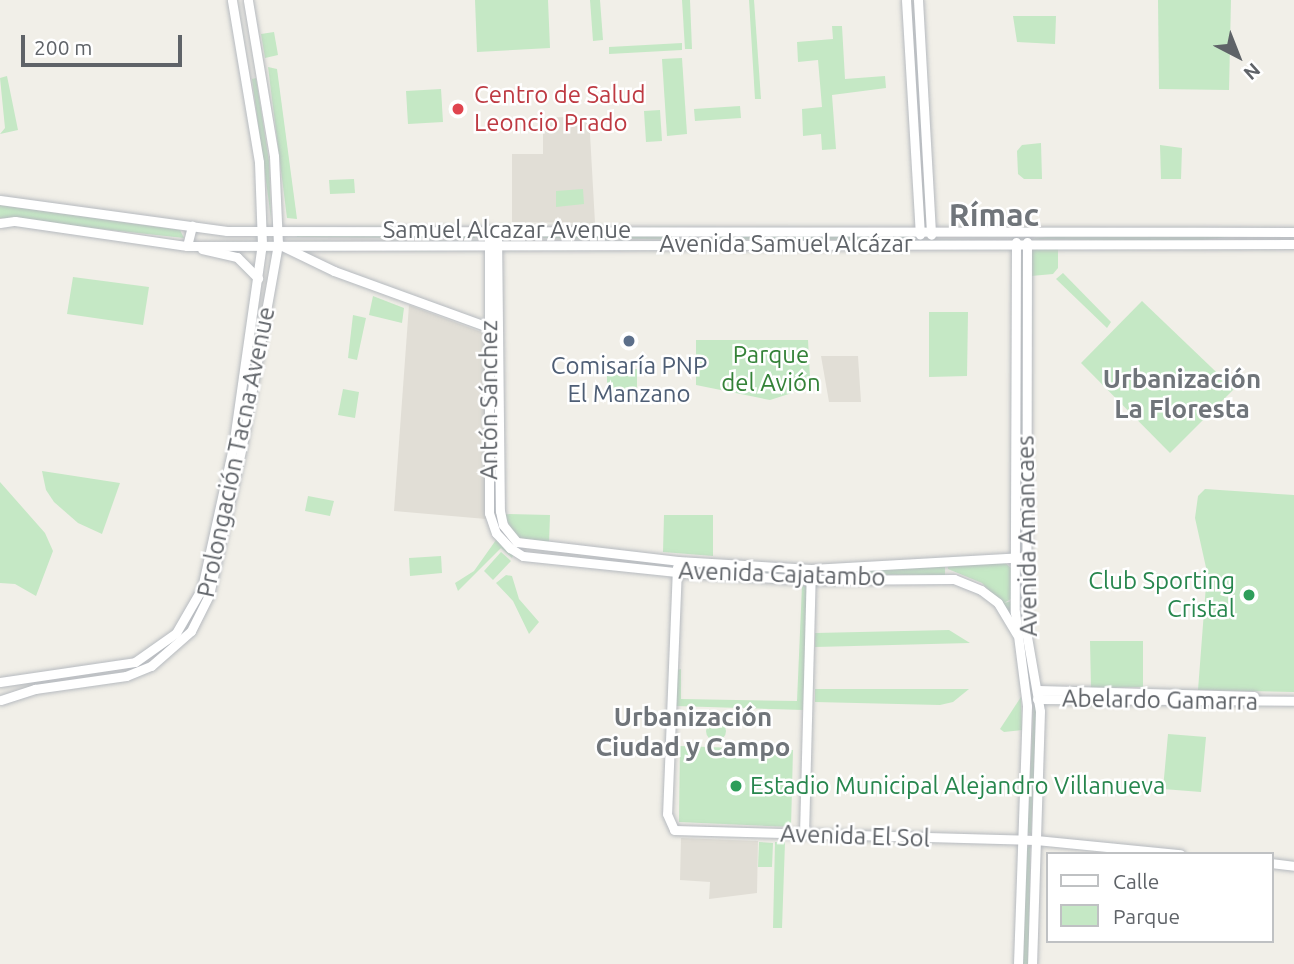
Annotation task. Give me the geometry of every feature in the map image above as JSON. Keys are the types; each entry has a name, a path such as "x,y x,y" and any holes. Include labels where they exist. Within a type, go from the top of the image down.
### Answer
{"street":[{"name":"Prolongación Tacna Avenue","path":"232,0 259,162 262,244 238,447"},
{"name":"Prolongación Tacna Avenue","path":"0,682 127,665 154,652 176,633 205,579 238,447 278,244 274,156 248,0"},
{"path":"906,0 920,232 925,244"},
{"path":"918,0 931,232 925,244"},
{"name":"Samuel Alcazar Avenue","path":"0,200 192,226 261,230 920,232"},
{"path":"0,223 15,221 187,246 237,257 258,278"},
{"path":"187,246 192,226"},
{"name":"Antón Sánchez","path":"493,230 489,329 490,523 504,543 523,556"},
{"name":"Avenida Samuel Alcázar","path":"920,232 1294,232"},
{"name":"Avenida Amancaes","path":"1016,233 1015,558 1017,635 1027,699 1018,964"},
{"name":"Avenida Amancaes","path":"1027,233 1026,631 1039,694 1032,964"},
{"path":"278,244 291,254 489,329 499,328"},
{"name":"Samuel Alcazar Avenue","path":"187,246 493,244"},
{"name":"Avenida Samuel Alcázar","path":"493,244 1294,244"},
{"name":"Antón Sánchez","path":"493,244 499,328 501,519 512,537 524,545"},
{"name":"Prolongación Tacna Avenue","path":"1,700 21,692 137,673 176,648 197,621 209,595 235,460"},
{"name":"Avenida Cajatambo","path":"524,545 677,572 811,580 954,579 981,590 998,603 1017,635"},
{"name":"Avenida Cajatambo","path":"523,556 811,569 1026,557"},
{"path":"677,572 678,561"},
{"path":"804,834 811,569"},
{"name":"Avenida El Sol","path":"677,572 667,814 674,830 1036,840 1159,852"},
{"name":"Abelardo Gamarra","path":"1027,699 1039,694 1294,699"},
{"path":"1273,863 1294,866"}],"shaded area":[{"path":"589,116 595,223 512,222 512,154 543,154 543,118"},
{"path":"409,305 484,333 486,519 394,511"},
{"path":"821,356 858,356 861,402 829,402"},
{"path":"681,838 758,841 757,893 709,899 710,882 680,880"}],"green space":[{"path":"475,0 548,0 550,48 477,52"},
{"path":"590,0 600,0 603,40 593,41"},
{"path":"682,0 690,0 692,49 685,49"},
{"path":"749,0 754,0 761,99 755,99"},
{"path":"1158,0 1231,0 1229,90 1159,89"},
{"path":"1013,16 1056,16 1055,44 1017,42"},
{"path":"832,26 842,26 845,79 885,76 886,88 832,95 836,149 822,150 821,134 803,136 802,109 822,107 818,60 798,62 797,42 833,39"},
{"path":"274,32 278,55 265,58 261,34"},
{"path":"682,43 682,50 609,54 609,47"},
{"path":"682,58 687,134 667,136 662,59"},
{"path":"268,67 277,69 297,219 287,218"},
{"path":"7,76 18,130 0,134 5,128 0,78"},
{"path":"256,78 269,161 271,218 252,79"},
{"path":"441,89 443,122 408,124 406,91"},
{"path":"740,106 741,118 695,121 694,109"},
{"path":"660,110 662,141 646,142 644,111"},
{"path":"1041,143 1042,179 1024,179 1018,174 1017,151 1022,145"},
{"path":"1160,145 1182,148 1181,179 1161,179"},
{"path":"354,179 355,193 330,194 329,180"},
{"path":"583,189 584,204 556,207 556,191"},
{"path":"0,205 180,230 184,238 0,218"},
{"path":"296,233 475,234 475,238 297,237"},
{"path":"544,234 672,234 673,239 543,238"},
{"path":"729,235 915,236 886,240 703,239"},
{"path":"1063,235 1227,237 1194,241 1033,239"},
{"path":"1035,247 1058,248 1058,268 1053,274 1031,276 1031,252"},
{"path":"1063,273 1111,322 1107,328 1056,279"},
{"path":"73,277 149,287 143,325 67,314"},
{"path":"373,296 404,308 402,323 369,315"},
{"path":"1142,301 1234,389 1170,453 1081,363"},
{"path":"929,312 968,312 967,376 929,377"},
{"path":"353,315 366,318 357,360 348,358"},
{"name":"Parque del Avión","path":"696,340 808,340 810,378 792,393 770,400 696,385"},
{"path":"607,369 637,369 637,392 607,392"},
{"path":"343,389 359,392 355,418 338,415"},
{"path":"42,471 120,483 102,534 78,523 54,502 46,490"},
{"path":"0,482 45,533 53,551 36,596 15,584 0,583"},
{"name":"Club Sporting Cristal","path":"1205,489 1294,495 1294,692 1198,690 1207,572 1195,518 1198,496"},
{"path":"308,496 334,501 330,516 305,511"},
{"path":"503,514 550,515 549,543 517,538"},
{"path":"664,515 713,515 713,556 663,552"},
{"path":"496,540 514,553 512,558 501,548 458,591 455,583 474,571"},
{"path":"501,552 511,561 493,580 484,571"},
{"path":"441,556 442,573 410,576 409,558"},
{"path":"1003,561 1011,568 1011,599 1004,603 1012,601 1011,614 982,583 948,569 948,565"},
{"path":"945,564 945,575 815,574 817,572"},
{"path":"681,565 807,571 807,576 681,569"},
{"path":"506,575 512,576 519,599 539,622 529,634 513,601 496,583"},
{"path":"802,586 808,586 803,710 676,706 677,670 681,669 681,699 797,701"},
{"path":"949,630 970,643 815,647 815,633"},
{"path":"1090,641 1143,641 1143,687 1091,688"},
{"path":"815,689 969,689 953,702 940,705 815,702"},
{"path":"1021,697 1022,730 1004,732 1000,729"},
{"path":"1034,704 1037,706 1031,834 1027,832"},
{"path":"716,721 723,724 726,731 723,738 716,741 709,738 706,731 709,724"},
{"path":"1168,734 1206,737 1201,792 1163,789"},
{"name":"Estadio Municipal Alejandro Villanueva","path":"680,746 793,750 791,827 679,822"},
{"path":"759,842 773,843 772,867 758,867"},
{"path":"775,842 785,842 782,928 773,928"},
{"path":"1030,845 1029,964 1022,964 1026,849"}],"place":[{"name":"Centro de Salud Leoncio Prado","path":"458,109"},
{"name":"Comisaría PNP El Manzano","path":"629,341"},
{"name":"Club Sporting Cristal","path":"1249,595"},
{"name":"Estadio Municipal Alejandro Villanueva","path":"736,786"}],"district":[{"name":"Rímac","path":"994,214"},
{"name":"Urbanización La Floresta","path":"1182,394"},
{"name":"Urbanización Ciudad y Campo","path":"693,732"}]}
